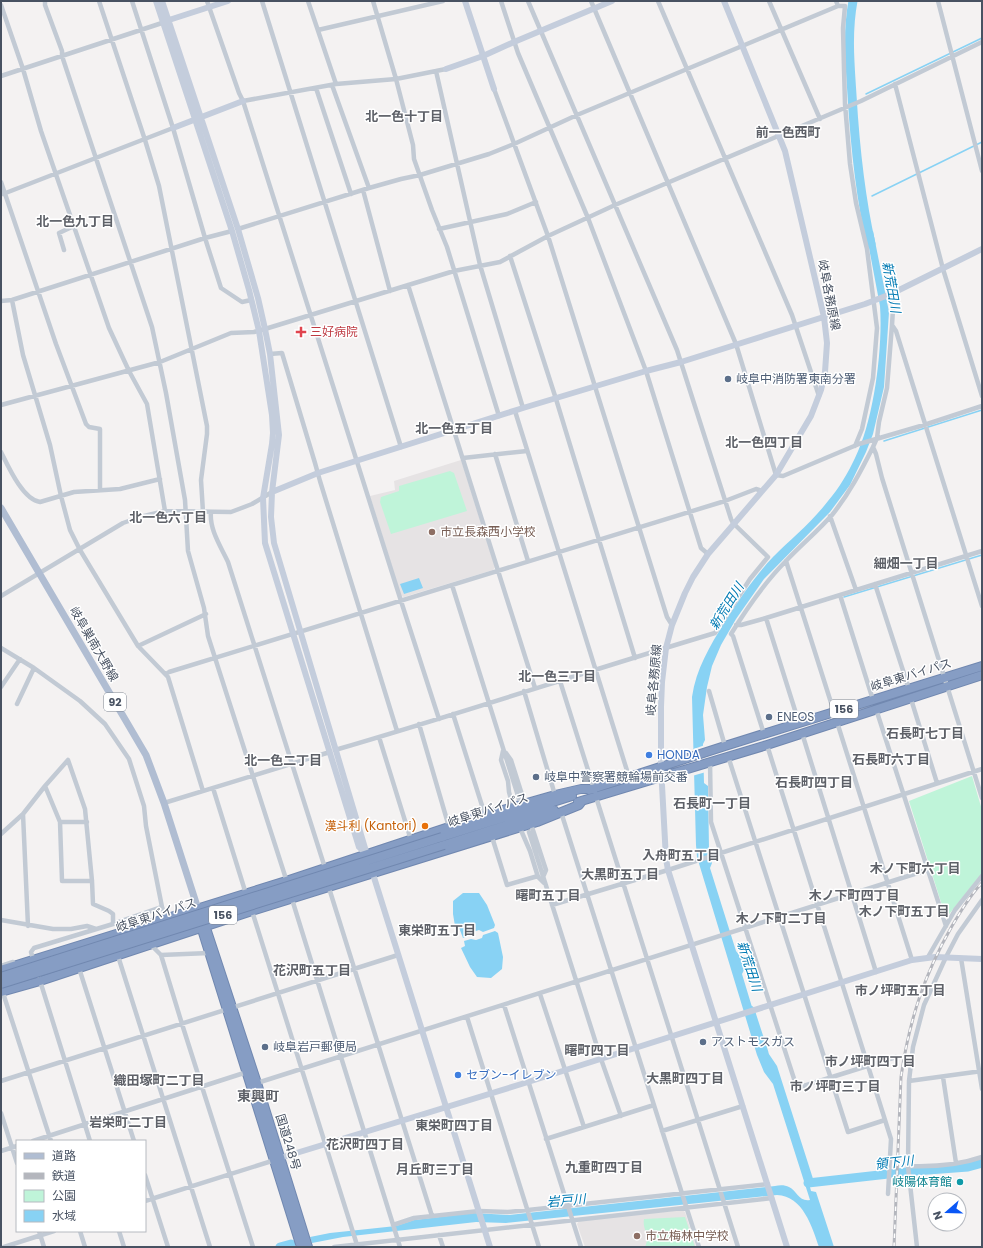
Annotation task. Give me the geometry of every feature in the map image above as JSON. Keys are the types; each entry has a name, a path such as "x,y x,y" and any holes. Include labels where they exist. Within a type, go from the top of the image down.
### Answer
{"highway":[{"name":"岐阜東バイパス","path":"1,984 443,841 628,777 692,758 725,746 944,678 981,665"},
{"name":"岐阜東バイパス","path":"1,977 443,841 596,797 767,745 982,676"},
{"name":"156","path":"1,970 246,894 513,807 522,801 581,789 594,789"},
{"name":"156","path":"2,995 252,911 292,900 520,828 530,828 561,812 579,805 582,801"},
{"path":"198,909 204,928"},
{"name":"国道248号","path":"204,928 209,953 257,1083 301,1247"},
{"name":"国道248号","path":"204,928 247,1072 308,1247"}],"main road":[{"name":"岐阜巣南大野線","path":"1,508 146,755 164,803 198,909"}],"street":[{"path":"45,1 45,5 62,51 62,56 152,327 160,362 186,511 188,551 206,614 208,636 318,980 400,1247"},
{"path":"99,1 159,186 172,249 207,434 201,480 203,512"},
{"path":"132,1 173,128 205,238 222,288 242,302 251,300"},
{"path":"156,1 166,21"},
{"path":"162,1 166,21 258,298 273,433 263,498 266,542 293,634 373,874 490,1247"},
{"path":"1,76 166,21 208,4 228,1"},
{"path":"262,1 400,447"},
{"path":"308,1 334,85 369,188"},
{"path":"373,1 396,79 413,145 414,159 447,247 499,416"},
{"path":"318,30 443,1"},
{"path":"465,1 494,89 548,236 666,617 672,625"},
{"path":"501,1 514,42 588,218 646,371 701,548 708,554"},
{"path":"164,803 715,633 750,579 768,557 733,523 682,362 528,1"},
{"path":"591,1 629,94 736,344 776,475 783,476 857,445 982,406"},
{"path":"2,194 243,102 334,85 396,79 446,69 483,56 612,1"},
{"path":"658,1 796,326 819,396"},
{"name":"岐阜各務原線","path":"724,1 786,151 824,317 826,358 825,372 819,396 811,416 776,475 733,523 708,554 685,594 672,625 666,648 660,707 661,767 666,859 668,870 787,1247"},
{"path":"769,1 820,119"},
{"path":"938,1 982,171"},
{"path":"208,4 243,102 439,719"},
{"path":"1,301 12,300 205,238 324,203 369,188 420,175 489,154 549,128 576,114 629,94 782,30 837,4 845,4 843,28 850,164 856,203 867,249 876,300 877,328 873,378 857,445"},
{"path":"1,5 41,130 109,328 129,371 147,404 165,511"},
{"path":"1,405 160,362 231,333 262,330 454,271 500,262 548,236 615,205 846,108 982,42"},
{"path":"436,71 480,265 524,408"},
{"path":"895,84 943,269 982,396"},
{"path":"316,88 351,194"},
{"path":"1,182 2,194 39,291 56,344 86,424 89,427 100,429 100,490"},
{"path":"363,190 390,291"},
{"path":"439,229 507,214 536,202"},
{"path":"64,250 59,233 74,226"},
{"path":"235,230 251,300 270,354 279,435 272,492 271,517 274,543 301,631 332,751"},
{"path":"2,594 123,524 140,517 165,511 231,512 252,504 272,492 318,473 524,408 646,371 682,362 876,300 982,250"},
{"path":"510,256 556,399 635,658"},
{"path":"408,285 535,688"},
{"path":"764,734 733,636 731,634 750,604 768,580 830,516 845,497 860,474 874,447 887,388 893,308 890,294"},
{"path":"12,300 23,355 50,446 70,530 80,550 138,646 166,674 203,791"},
{"path":"892,325 896,331 924,425 982,606"},
{"path":"270,354 282,353 397,731"},
{"path":"515,412 628,777"},
{"path":"874,447 911,573 982,798"},
{"path":"463,458 527,451"},
{"path":"1,452 26,495 34,502 40,502 74,492 134,486 160,479"},
{"path":"495,454 528,561"},
{"path":"166,674 598,539 690,512 756,489 762,491"},
{"path":"211,512 212,529 228,562 324,868"},
{"path":"830,516 856,590"},
{"path":"736,625 741,626 982,551"},
{"path":"786,561 834,712"},
{"path":"875,584 909,689"},
{"path":"452,585 503,750 522,801"},
{"path":"840,595 873,700"},
{"path":"138,646 206,614"},
{"path":"766,618 799,723"},
{"path":"1,648 34,668 80,701 100,720 129,759 144,806 146,826 162,907 166,919"},
{"path":"1,687 20,659"},
{"path":"17,704 34,668"},
{"path":"560,681 594,789"},
{"path":"524,691 555,795"},
{"path":"709,691 725,746"},
{"path":"910,698 938,784"},
{"path":"876,709 946,926"},
{"path":"453,714 485,815"},
{"path":"837,722 912,960"},
{"path":"419,724 449,827"},
{"path":"802,733 876,972"},
{"path":"379,737 411,840"},
{"path":"767,745 891,1139 888,1194"},
{"path":"503,750 511,760 522,801"},
{"path":"503,750 501,760 508,781 513,807"},
{"path":"728,756 848,1132 885,1120"},
{"path":"1,834 22,814 68,760 83,800 87,822 93,904 113,914 113,924"},
{"path":"709,762 711,822 797,1088 896,1057"},
{"path":"552,906 982,769"},
{"path":"45,786 60,822 62,881 92,881"},
{"path":"213,788 246,894"},
{"path":"596,797 738,1247"},
{"path":"561,812 699,1247"},
{"path":"22,814 28,926"},
{"path":"60,822 87,822"},
{"path":"520,828 538,876 545,884"},
{"path":"530,828 546,870 543,877"},
{"path":"530,828 545,884 601,1059 621,1116"},
{"path":"492,837 508,885 538,876"},
{"path":"257,1083 927,870"},
{"path":"928,957 955,910 982,876"},
{"path":"329,888 432,1216"},
{"path":"917,1247 908,1167 909,1082 914,1047 924,1005 946,957 958,934 982,900"},
{"path":"90,1140 31,952 34,948 113,924 162,907"},
{"path":"252,911 303,1069 357,1246"},
{"path":"1,920 28,926 53,929 87,926 96,929"},
{"path":"151,945 161,955 253,1247"},
{"path":"161,955 209,953"},
{"path":"1,1081 398,954"},
{"path":"118,956 210,1247"},
{"path":"146,1202 912,960 928,957 982,959"},
{"path":"961,958 981,1071 982,1089"},
{"path":"1,966 24,959 34,960"},
{"path":"79,968 134,1140"},
{"path":"540,994 584,1127"},
{"path":"2,995 51,1140"},
{"path":"504,1005 581,1247"},
{"path":"467,1017 539,1247"},
{"path":"909,1082 981,1071"},
{"path":"36,1140 247,1072"},
{"path":"943,1077 956,1163"},
{"path":"546,1139 654,1105"},
{"path":"662,1131 743,1106"},
{"path":"1,1113 14,1147 16,1158"},
{"path":"1,1151 14,1147"},
{"path":"908,1167 969,1162 982,1158"},
{"path":"146,1178 168,1247"},
{"path":"393,1225 414,1218 432,1216 479,1212 528,1211 682,1193 768,1185"},
{"path":"334,1247 357,1246 439,1235 484,1227 772,1197"},
{"path":"80,1232 85,1247"},
{"path":"119,1232 124,1247"},
{"path":"4,1247 40,1233 44,1247"},
{"path":"439,1235 443,1247"}],"shaded area":[{"name":"市立長森西小学校","path":"461,460 495,567 493,570 404,597 401,596 370,496 395,490 394,481"},
{"name":"市立梅林中学校","path":"682,1210 685,1212 696,1247 585,1247 577,1224 579,1221"}],"green space":[{"path":"450,471 454,473 467,511 391,534 380,502 381,497 399,491 399,486"},
{"path":"972,776 982,810 982,873 946,918 909,801"},
{"path":"685,1217 695,1247 645,1247 647,1235 644,1226 644,1219"}],"water":[{"path":"873,231 889,312 884,387 873,434 850,485 830,512 764,579 736,619 721,645 712,666 703,715 705,740 703,744 704,783 708,786 709,850 712,863 710,868 736,951 743,960 745,968 742,974 755,1017 753,1024 756,1035 777,1066 815,1185 810,1187 811,1191 816,1192 834,1247 819,1247 809,1222 800,1207 794,1201 777,1195 506,1223 476,1222 343,1237 312,1243 310,1237 330,1233 396,1226 414,1220 473,1213 509,1215 779,1185 789,1187 801,1198 810,1200 773,1084 764,1072 757,1055 697,857 692,697 704,658 735,606 773,557 815,516 840,486 862,442 876,384 881,323 880,306 866,232"},
{"path":"419,578 423,588 404,594 400,584"},
{"path":"463,893 479,893 487,905 495,925 494,928 483,932 479,930 463,938 458,925 455,926 453,901"},
{"path":"495,931 498,933 503,957 502,969 491,978 477,977 470,967 461,948 465,946 464,941 471,939 476,940 482,938 483,935"}],"pier":[{"path":"705,745 706,772 692,776 691,750"}],"waterway":[{"name":"新荒田川","path":"853,1 850,25 850,72 853,114 861,189 871,244"},
{"path":"866,94 982,38"},
{"path":"872,196 982,142"},
{"path":"884,441 982,410"},
{"path":"844,597 982,555"},
{"name":"新荒田川","path":"750,1010 764,1053"},
{"name":"領下川","path":"808,1183 915,1171 968,1167 982,1163"},
{"name":"岩戸川","path":"280,1247 291,1244"}],"railway":[{"path":"894,1247 901,1077 908,1037 919,999 933,962 952,926 970,898 982,883"}],"place":[{"name":"三好病院","path":"301,332"},
{"name":"岐阜中消防署東南分署","path":"728,379"},
{"name":"市立長森西小学校","path":"432,532"},
{"name":"ENEOS","path":"769,717"},
{"name":"HONDA","path":"649,755"},
{"name":"岐阜中警察署競輪場前交番","path":"536,777"},
{"name":"漢斗利 (Kantori)","path":"425,826"},
{"name":"アストモスガス","path":"703,1042"},
{"name":"岐阜岩戸郵便局","path":"265,1047"},
{"name":"セブン-イレブン","path":"458,1075"},
{"name":"岐陽体育館","path":"960,1182"},
{"name":"市立梅林中学校","path":"637,1236"}],"district":[{"name":"北一色十丁目","path":"404,116"},
{"name":"前一色西町","path":"788,132"},
{"name":"北一色九丁目","path":"75,221"},
{"name":"北一色五丁目","path":"454,428"},
{"name":"北一色四丁目","path":"764,442"},
{"name":"北一色六丁目","path":"168,517"},
{"name":"細畑一丁目","path":"906,563"},
{"name":"北一色三丁目","path":"557,676"},
{"name":"石長町七丁目","path":"925,733"},
{"name":"石長町六丁目","path":"891,759"},
{"name":"北一色二丁目","path":"283,760"},
{"name":"石長町四丁目","path":"814,782"},
{"name":"石長町一丁目","path":"712,803"},
{"name":"入舟町五丁目","path":"681,855"},
{"name":"木ノ下町六丁目","path":"915,868"},
{"name":"大黒町五丁目","path":"620,874"},
{"name":"曙町五丁目","path":"548,895"},
{"name":"木ノ下町四丁目","path":"854,895"},
{"name":"木ノ下町五丁目","path":"904,911"},
{"name":"木ノ下町二丁目","path":"781,918"},
{"name":"東栄町五丁目","path":"437,930"},
{"name":"花沢町五丁目","path":"312,970"},
{"name":"市ノ坪町五丁目","path":"900,990"},
{"name":"曙町四丁目","path":"597,1050"},
{"name":"市ノ坪町四丁目","path":"870,1061"},
{"name":"大黒町四丁目","path":"685,1078"},
{"name":"織田塚町二丁目","path":"159,1080"},
{"name":"市ノ坪町三丁目","path":"835,1086"},
{"name":"東興町","path":"258,1096"},
{"name":"岩栄町二丁目","path":"128,1122"},
{"name":"東栄町四丁目","path":"454,1125"},
{"name":"花沢町四丁目","path":"365,1144"},
{"name":"九重町四丁目","path":"604,1167"},
{"name":"月丘町三丁目","path":"435,1169"}]}
